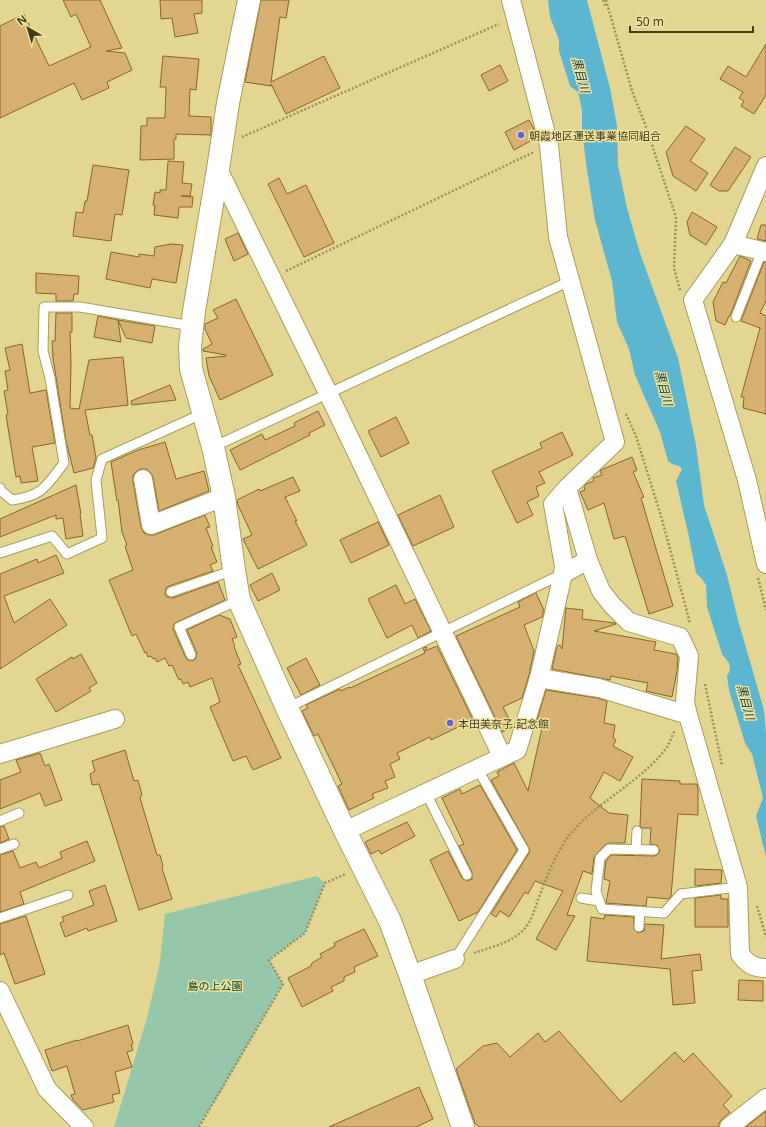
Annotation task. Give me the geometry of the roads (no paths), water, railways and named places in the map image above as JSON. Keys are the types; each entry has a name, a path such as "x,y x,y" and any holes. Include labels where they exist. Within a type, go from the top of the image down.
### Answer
{"street":[{"path":"249,0 228,104 192,326 190,346 191,369 213,447 224,498 239,600 287,708 345,831 364,866 390,921 463,1127"},
{"path":"345,831 516,750 539,678 563,574 564,566 553,504 567,488 615,442 558,237 548,145 513,8"},
{"path":"766,166 733,244 693,300 747,480 766,564"},
{"path":"218,169 328,393 502,756"},
{"path":"733,244 764,252"},
{"path":"143,479 151,526 224,498"},
{"path":"567,488 588,560 601,591 612,605 629,622 680,637 689,656 685,702 738,887 740,954 747,963 760,968 766,968"},
{"path":"563,574 588,560"},
{"path":"539,678 599,688 688,715"},
{"path":"0,754 115,720"},
{"path":"410,975 455,959"},
{"path":"0,991 47,1090 84,1127"},
{"path":"729,1127 766,1098"}],"lane":[{"path":"736,317 764,252"},
{"path":"213,447 570,281"},
{"path":"0,488 0,490 12,500 26,498 43,490 64,463 50,378 43,351 44,307 80,307 192,326"},
{"path":"0,553 52,536 67,554 102,538 96,480 102,459 204,413"},
{"path":"171,592 234,570"},
{"path":"287,708 563,574"},
{"path":"191,655 179,627 239,600"},
{"path":"455,959 524,850 477,768"},
{"path":"426,793 467,875"},
{"path":"0,820 19,813"},
{"path":"636,850 637,831"},
{"path":"0,849 14,844"},
{"path":"654,850 609,849 600,858 596,891 602,909 664,913 681,894 738,887"},
{"path":"0,918 68,896"},
{"path":"581,898 599,900"},
{"path":"639,927 640,911"}],"water":[{"name":"黒目川","path":"548,0 587,0 610,88 617,126 618,165 627,208 640,253 678,358 696,445 704,505 727,575 738,620 764,710 766,735 766,857 756,816 763,798 752,754 745,743 729,690 727,676 730,670 729,663 722,654 707,607 706,585 696,573 676,481 682,469 668,461 660,432 635,375 629,349 617,322 612,281 595,220 582,131 582,110 578,92 570,86 559,51 559,40 550,17"}],"place":[{"name":"朝霞地区運送事業協同組合","path":"521,135"},
{"name":"本田美奈子.記念館","path":"450,723"}],"park label":[{"name":"島の上公園","path":"215,985"}]}
